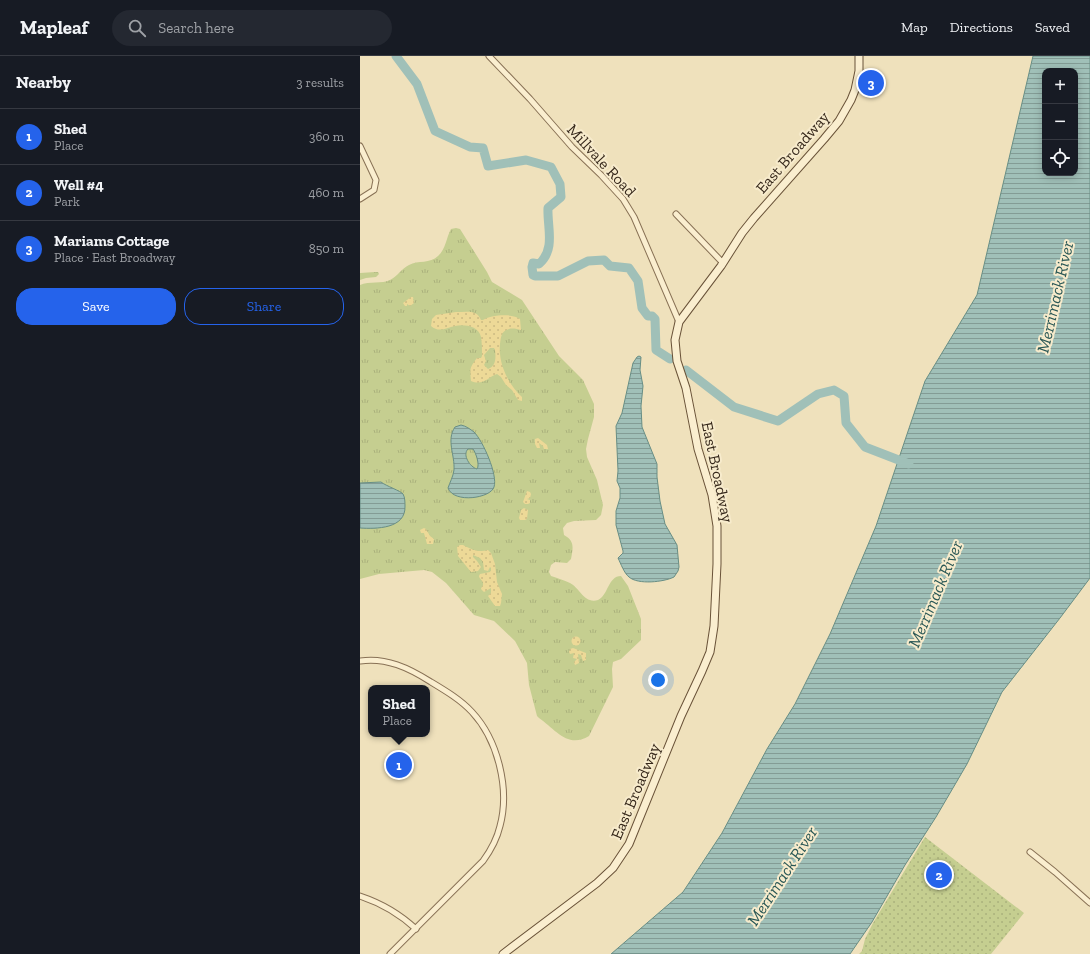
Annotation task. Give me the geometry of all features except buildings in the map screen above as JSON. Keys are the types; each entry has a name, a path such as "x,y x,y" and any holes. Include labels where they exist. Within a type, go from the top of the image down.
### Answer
{"street":[{"name":"Millvale Road","path":"489,56 530,99 572,147 601,175 623,200 634,217 679,322"},
{"name":"East Broadway","path":"503,954 597,883 613,868 629,844 681,716 693,694 710,652 716,606 718,564 717,526 712,495 698,449 686,388 677,361 675,340 679,322 723,263 742,233 839,121 855,90 859,71 859,56"},
{"path":"360,146 376,180 374,190 360,199"},
{"path":"676,214 723,263"},
{"path":"360,661 385,661 404,667 420,675 456,698 472,712 483,726 494,749 499,766 503,793 503,809 498,833 492,848 480,866 390,954"},
{"path":"1030,852 1090,903"},
{"path":"360,896 390,909 408,921 416,929"}],"green space":[{"path":"451,229 460,229 492,282 522,300 559,356 583,380 594,404 594,417 586,449 587,457 597,480 603,505 601,515 596,520 574,521 567,523 563,528 564,535 572,542 571,559 567,563 555,562 551,565 549,572 551,576 574,585 586,598 593,601 598,600 604,595 613,579 621,576 628,586 641,619 641,640 621,659 613,662 613,687 589,736 582,739 568,739 562,736 537,716 529,685 527,663 515,641 494,621 474,615 446,583 432,572 424,570 379,574 360,579 360,285 393,279 409,265 435,258 443,250"},
{"path":"378,272 379,274 376,277 360,280 360,273"},
{"path":"925,837 1024,913 991,954 859,954 862,951 865,939 873,923"}],"sand":[{"path":"413,297 414,303 410,306 407,304 407,306 405,306 403,303"},
{"path":"467,312 477,314 481,320 502,315 517,317 520,319 521,330 510,329 503,333 500,351 502,366 508,380 522,397 522,401 518,400 512,390 497,374 482,382 471,381 471,367 477,358 481,358 482,356 482,342 480,333 474,328 459,325 440,330 434,328 431,326 432,319 436,315","holes":["490,348 494,348 495,361 493,366 488,369 484,365 486,361 484,355"]},
{"path":"538,438 547,445 548,449 544,449 539,443 540,448 537,448 535,439"},
{"path":"527,491 531,494 530,498 527,499 530,500 530,503 525,504 523,502"},
{"path":"524,508 528,510 527,519 520,520 521,510"},
{"path":"424,528 434,539 433,544 427,544 424,533 421,533 420,530"},
{"path":"463,545 478,551 488,550 491,553 495,564 497,582 502,594 500,606 495,606 488,596 491,593 491,588 484,592 481,589 483,584 479,576 480,574 490,572 491,568 490,567 488,571 484,570 483,562 480,558 473,555 481,567 478,571 471,572 458,556 457,547"},
{"path":"576,636 581,641 576,646 571,641"},
{"path":"573,648 586,653 586,660 583,661 581,655 578,654 579,663 575,665 574,662 577,659 573,658 574,653 570,654 569,652 570,649"}],"water":[{"name":"Merrimack River","path":"1033,56 1090,56 1090,578 1002,692 967,764 872,922 850,954 611,954 683,892 722,833 767,749 795,704 830,634 876,526 925,381 977,295"},
{"path":"639,356 641,357 640,370 643,386 641,406 642,427 657,464 660,501 665,524 677,545 679,567 674,577 651,582 633,580 624,571 618,558 623,551 616,525 616,511 620,498 620,488 617,481 616,426 622,413 633,363"},
{"path":"463,425 474,432 478,436 489,458 495,482 491,491 486,494 472,498 464,498 452,493 448,488 454,470 451,437 455,427","holes":["468,449 473,449 477,459 477,469 469,463 466,457 466,452"]},
{"path":"381,482 403,494 405,502 404,514 401,519 389,526 382,528 360,528 360,483"}],"waterway":[{"path":"396,56 417,84 435,131 470,147 483,148 488,166 526,160 551,167 560,184 561,197 548,208 549,245 544,258 539,264 533,263 533,275 558,276 588,261 604,260 610,266 629,268 638,281 642,308 648,316 652,316 655,319 656,350 670,359"},
{"path":"686,370 734,407 778,421 818,394 834,390 844,396 846,423 865,447 909,464"}],"place":[{"name":"Mariams Cottage","path":"871,83"},
{"name":"Shed","path":"399,765"},
{"name":"Well #4","path":"939,875"}]}
